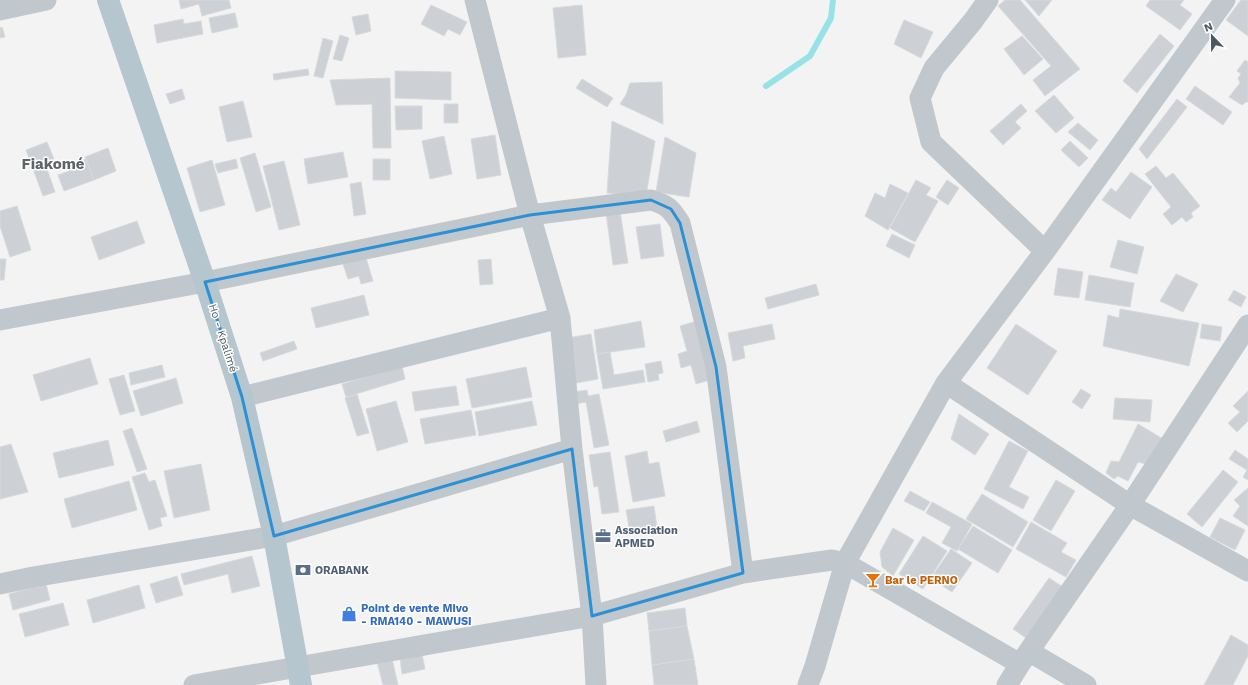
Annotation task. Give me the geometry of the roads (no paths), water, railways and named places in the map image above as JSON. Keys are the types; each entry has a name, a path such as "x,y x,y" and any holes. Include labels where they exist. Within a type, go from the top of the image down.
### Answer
{"main road":[{"name":"Ho - Kpalimé","path":"108,0 205,282 242,397 274,536 300,675"}],"street":[{"path":"0,10 46,0"},
{"path":"475,0 530,215 560,318 572,449 592,616 596,685"},
{"path":"988,0 973,21 934,68 920,98 931,142 1045,251"},
{"path":"808,685 845,563 946,383 1045,251 1225,0"},
{"path":"0,320 205,282 530,215 651,200 661,203 671,209 680,223 716,367 743,572"},
{"path":"242,397 560,318"},
{"path":"1007,685 1130,505 1248,325"},
{"path":"946,383 1130,505 1248,571"},
{"path":"0,584 33,577 274,536 572,449"},
{"path":"194,685 300,675 592,616 743,572 832,560 845,563 1025,658 1086,685"}],"waterway":[{"path":"766,86 810,56 831,18 833,0"}],"place":[{"name":"Association APMED","path":"603,536"},
{"name":"ORABANK","path":"303,570"},
{"name":"Bar le PERNO","path":"873,580"},
{"name":"Point de vente Mivo - RMA140 - MAWUSI","path":"349,614"}],"district":[{"name":"Fiakomé","path":"53,164"}]}
